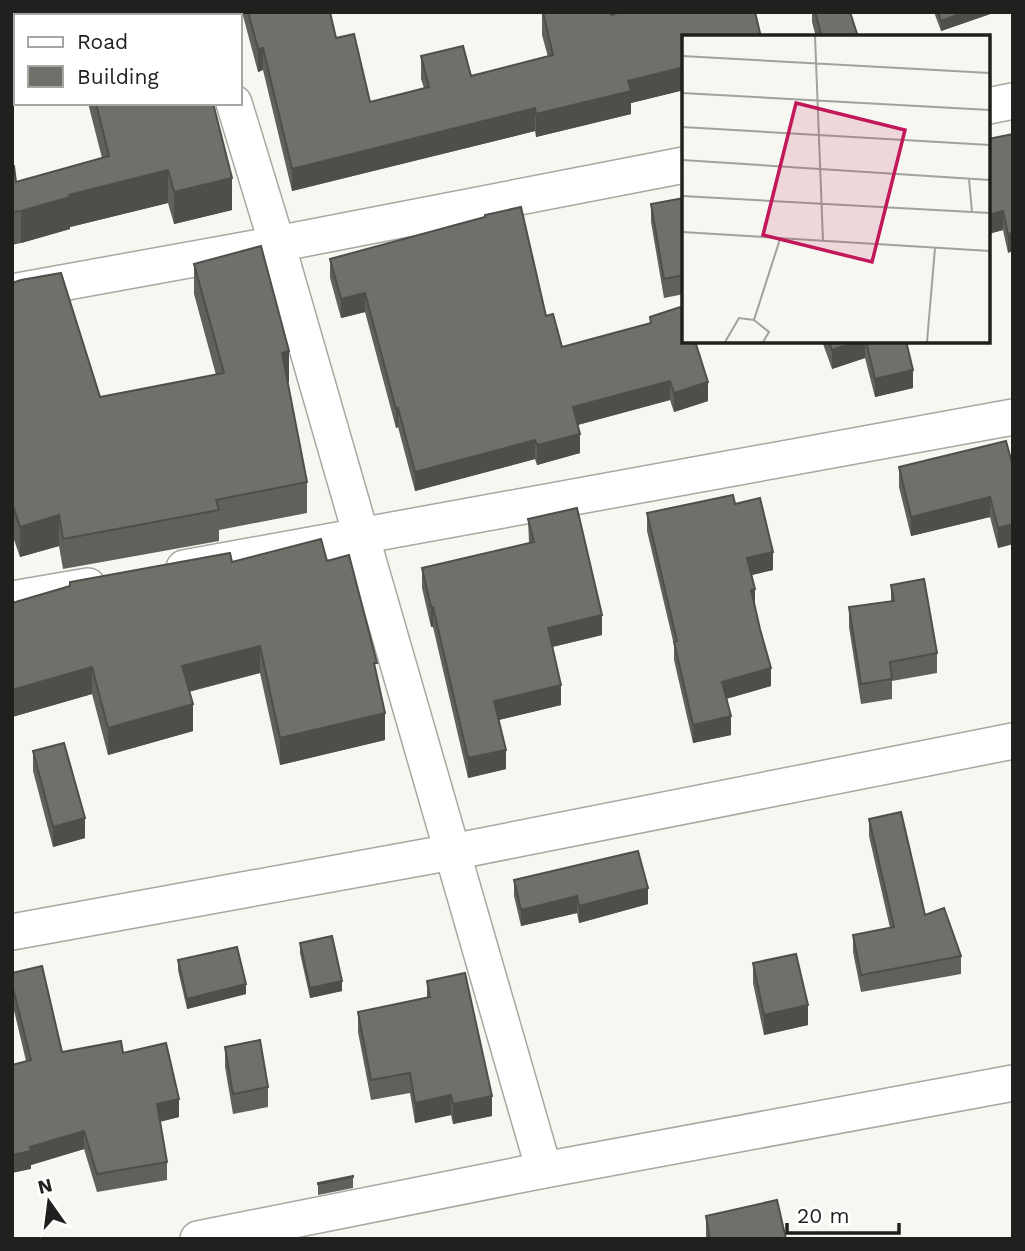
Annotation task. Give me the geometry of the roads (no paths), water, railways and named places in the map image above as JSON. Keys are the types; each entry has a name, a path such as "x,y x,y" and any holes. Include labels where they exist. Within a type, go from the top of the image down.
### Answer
{"street":[{"path":"990,106 1013,101"},
{"path":"235,105 544,1170"},
{"path":"12,292 682,165"},
{"path":"160,573 1013,417"},
{"path":"12,600 119,580"},
{"path":"12,932 452,852 1013,741"},
{"path":"198,1239 544,1170 1013,1083"}]}
